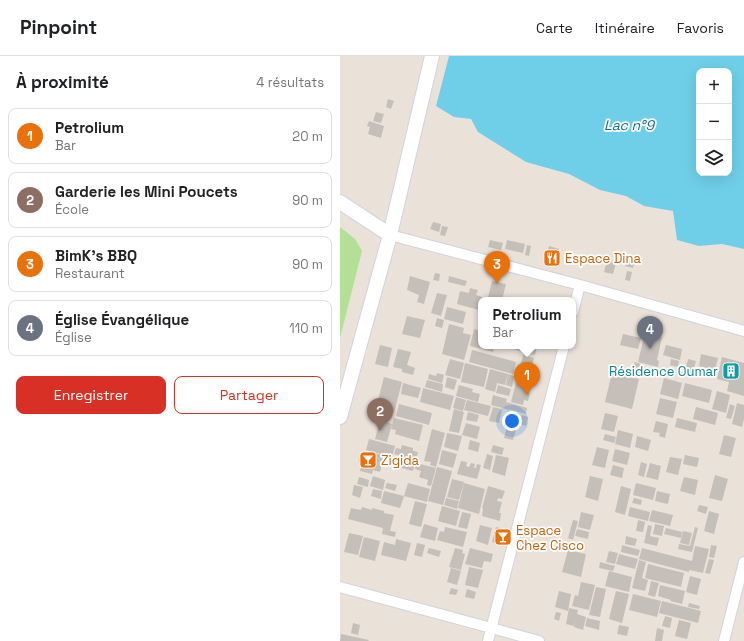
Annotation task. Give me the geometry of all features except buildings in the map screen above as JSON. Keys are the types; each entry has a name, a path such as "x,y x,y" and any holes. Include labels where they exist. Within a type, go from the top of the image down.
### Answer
{"street":[{"path":"340,417 390,235 432,56"},
{"path":"340,202 390,235 580,285 744,331"},
{"path":"576,300 580,285"},
{"path":"488,641 563,349"},
{"path":"724,641 744,562"},
{"path":"340,587 539,641"}],"green space":[{"path":"340,227 355,239 362,251 340,338"}],"water":[{"name":"Lac n°9","path":"449,56 744,56 744,249 722,244 699,246 677,240 673,211 644,206 626,196 600,190 569,174 526,162 478,132 471,119 454,117 436,106"}],"place":[{"name":"Espace Dina","path":"552,258"},
{"name":"BimK's BBQ","path":"497,284"},
{"name":"Église Évangélique","path":"650,349"},
{"name":"Résidence Oumar","path":"731,371"},
{"name":"Petrolium","path":"527,395"},
{"name":"Garderie les Mini Poucets","path":"380,431"},
{"name":"Zigida","path":"368,460"},
{"name":"Espace Chez Cisco","path":"503,537"}]}
